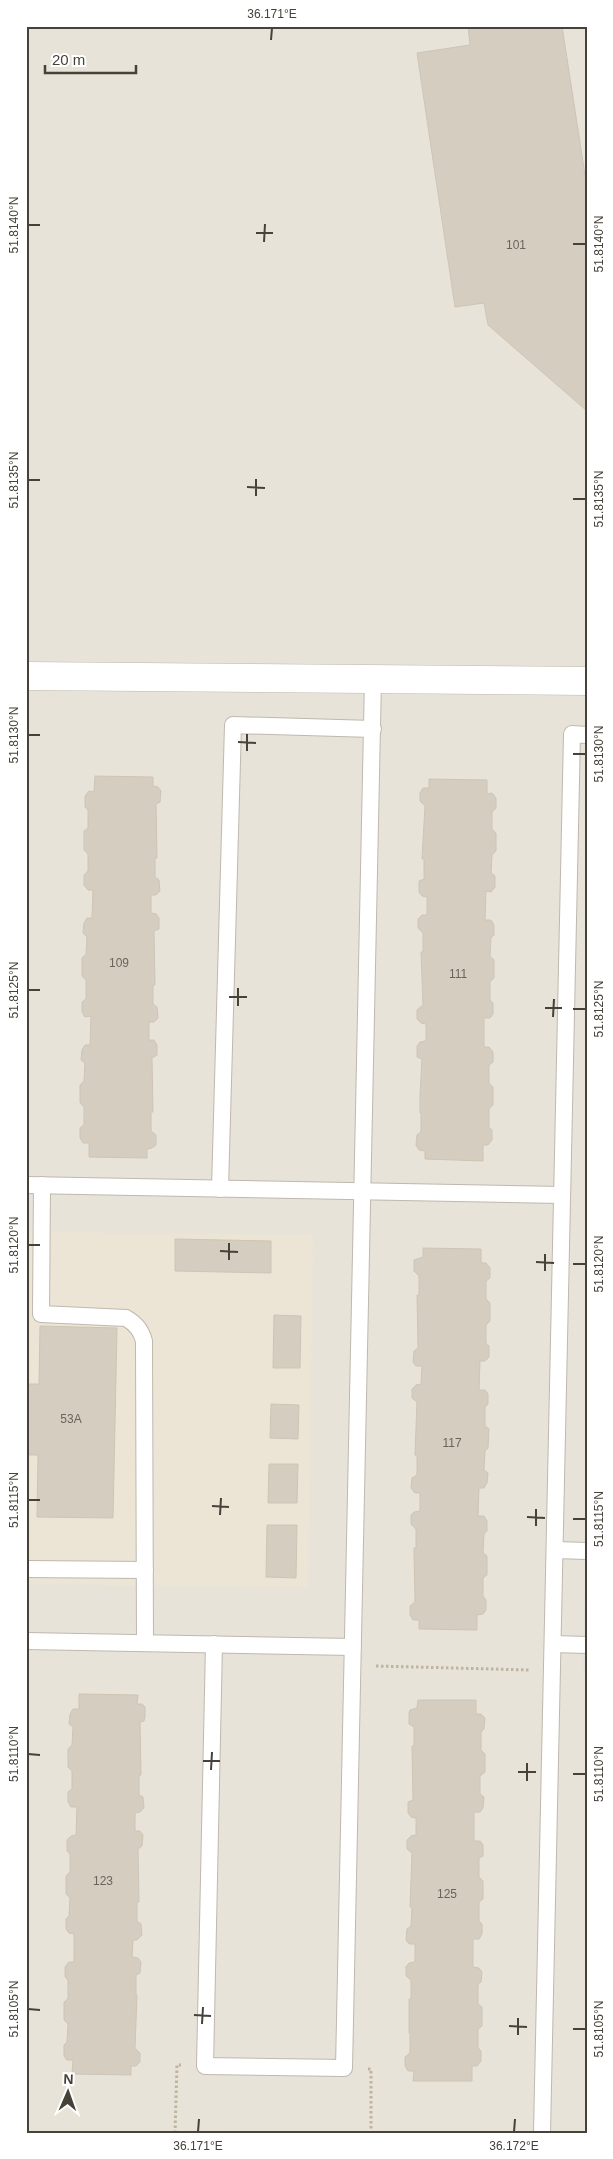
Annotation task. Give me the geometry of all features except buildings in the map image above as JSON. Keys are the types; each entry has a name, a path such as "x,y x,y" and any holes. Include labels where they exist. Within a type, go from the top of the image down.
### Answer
{"street":[{"path":"26,676 587,681"}],"lane":[{"path":"214,1644 205,2066 344,2068 373,679"},
{"path":"220,1189 233,725 373,729"},
{"path":"542,2133 572,734 587,735"},
{"path":"145,1643 144,1342 141,1331 134,1322 126,1318 34,1314 34,1185 562,1195"},
{"path":"555,1550 587,1551"},
{"path":"26,1569 145,1570"},
{"path":"26,1641 353,1647"},
{"path":"553,1644 587,1645"}],"path":[{"path":"353,1665 552,1671"},
{"path":"175,2133 177,2065 205,2066"},
{"path":"344,2068 371,2069 371,2133"}],"shaded area":[{"path":"26,26 587,26 587,2133 26,2133"},
{"path":"26,1232 313,1235 308,1587 26,1584"},
{"path":"586,1535 587,1672 583,1672"}]}
